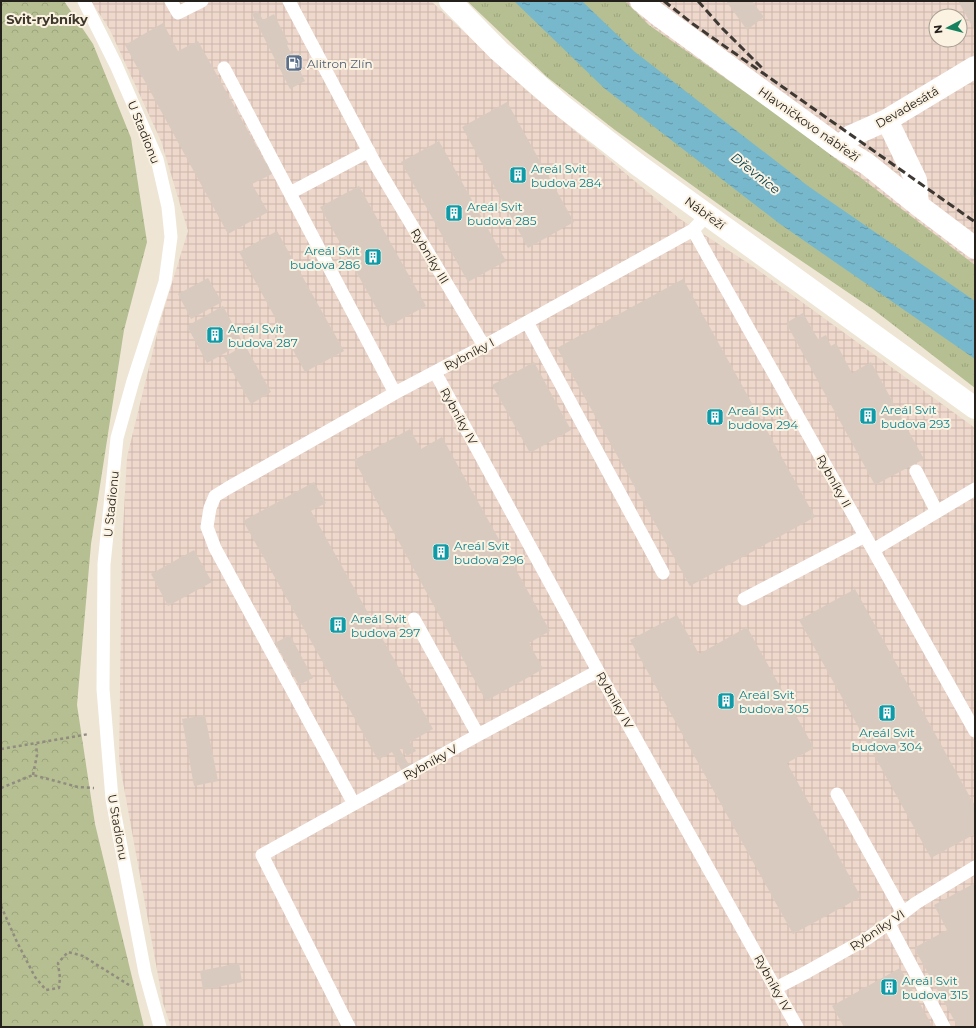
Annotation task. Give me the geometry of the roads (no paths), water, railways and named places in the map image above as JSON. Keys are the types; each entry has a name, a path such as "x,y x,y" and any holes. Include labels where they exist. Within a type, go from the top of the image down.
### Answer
{"street":[{"name":"Nábřeží","path":"450,1 499,50 561,105 638,165 700,222 975,408"},
{"name":"Hlavničkovo nábřeží","path":"641,1 839,147 866,164 918,206 975,248"},
{"name":"Devadesátá","path":"839,147 851,136 887,120 975,67"},
{"path":"887,120 916,180 918,206"}],"lane":[{"name":"U Stadionu","path":"84,1 116,65 157,159 168,207 171,237 166,282 133,381 117,438 104,564 103,690 112,799 144,966 160,1027"},
{"path":"171,1 178,13 202,1"},
{"name":"Rybníky III","path":"289,1 377,166 484,346"},
{"path":"224,68 395,393"},
{"path":"290,193 369,151"},
{"name":"Rybníky I","path":"354,804 215,548 207,527 210,508 215,496 395,393 527,322 700,222"},
{"name":"Rybníky II","path":"700,222 865,536 975,731"},
{"path":"527,322 663,573"},
{"name":"Rybníky IV","path":"435,372 598,671 797,1027"},
{"path":"916,471 937,512"},
{"path":"873,550 975,489"},
{"path":"744,599 865,536"},
{"path":"414,619 478,735"},
{"name":"Rybníky V","path":"349,1027 262,855 478,735 598,671"},
{"path":"837,794 903,913"},
{"name":"Rybníky VI","path":"776,988 868,938 916,903 975,867"},
{"path":"889,924 944,1027"}],"water":[{"name":"Dřevnice","path":"514,1 582,1 635,52 808,186 975,301 975,359 780,224 604,88"}],"railway":[{"path":"664,1 693,24 975,222"},
{"path":"698,1 722,28 762,68"}],"place":[{"name":"Alitron Zlín","path":"294,63"},
{"name":"Areál Svit budova 284","path":"518,175"},
{"name":"Areál Svit budova 285","path":"454,213"},
{"name":"Areál Svit budova 286","path":"373,257"},
{"name":"Areál Svit budova 287","path":"215,335"},
{"name":"Areál Svit budova 293","path":"868,416"},
{"name":"Areál Svit budova 294","path":"715,417"},
{"name":"Areál Svit budova 296","path":"441,552"},
{"name":"Areál Svit budova 297","path":"338,625"},
{"name":"Areál Svit budova 305","path":"726,701"},
{"name":"Areál Svit budova 304","path":"887,713"},
{"name":"Areál Svit budova 315","path":"889,987"}],"district":[{"name":"Svit-rybníky","path":"47,19"}]}
